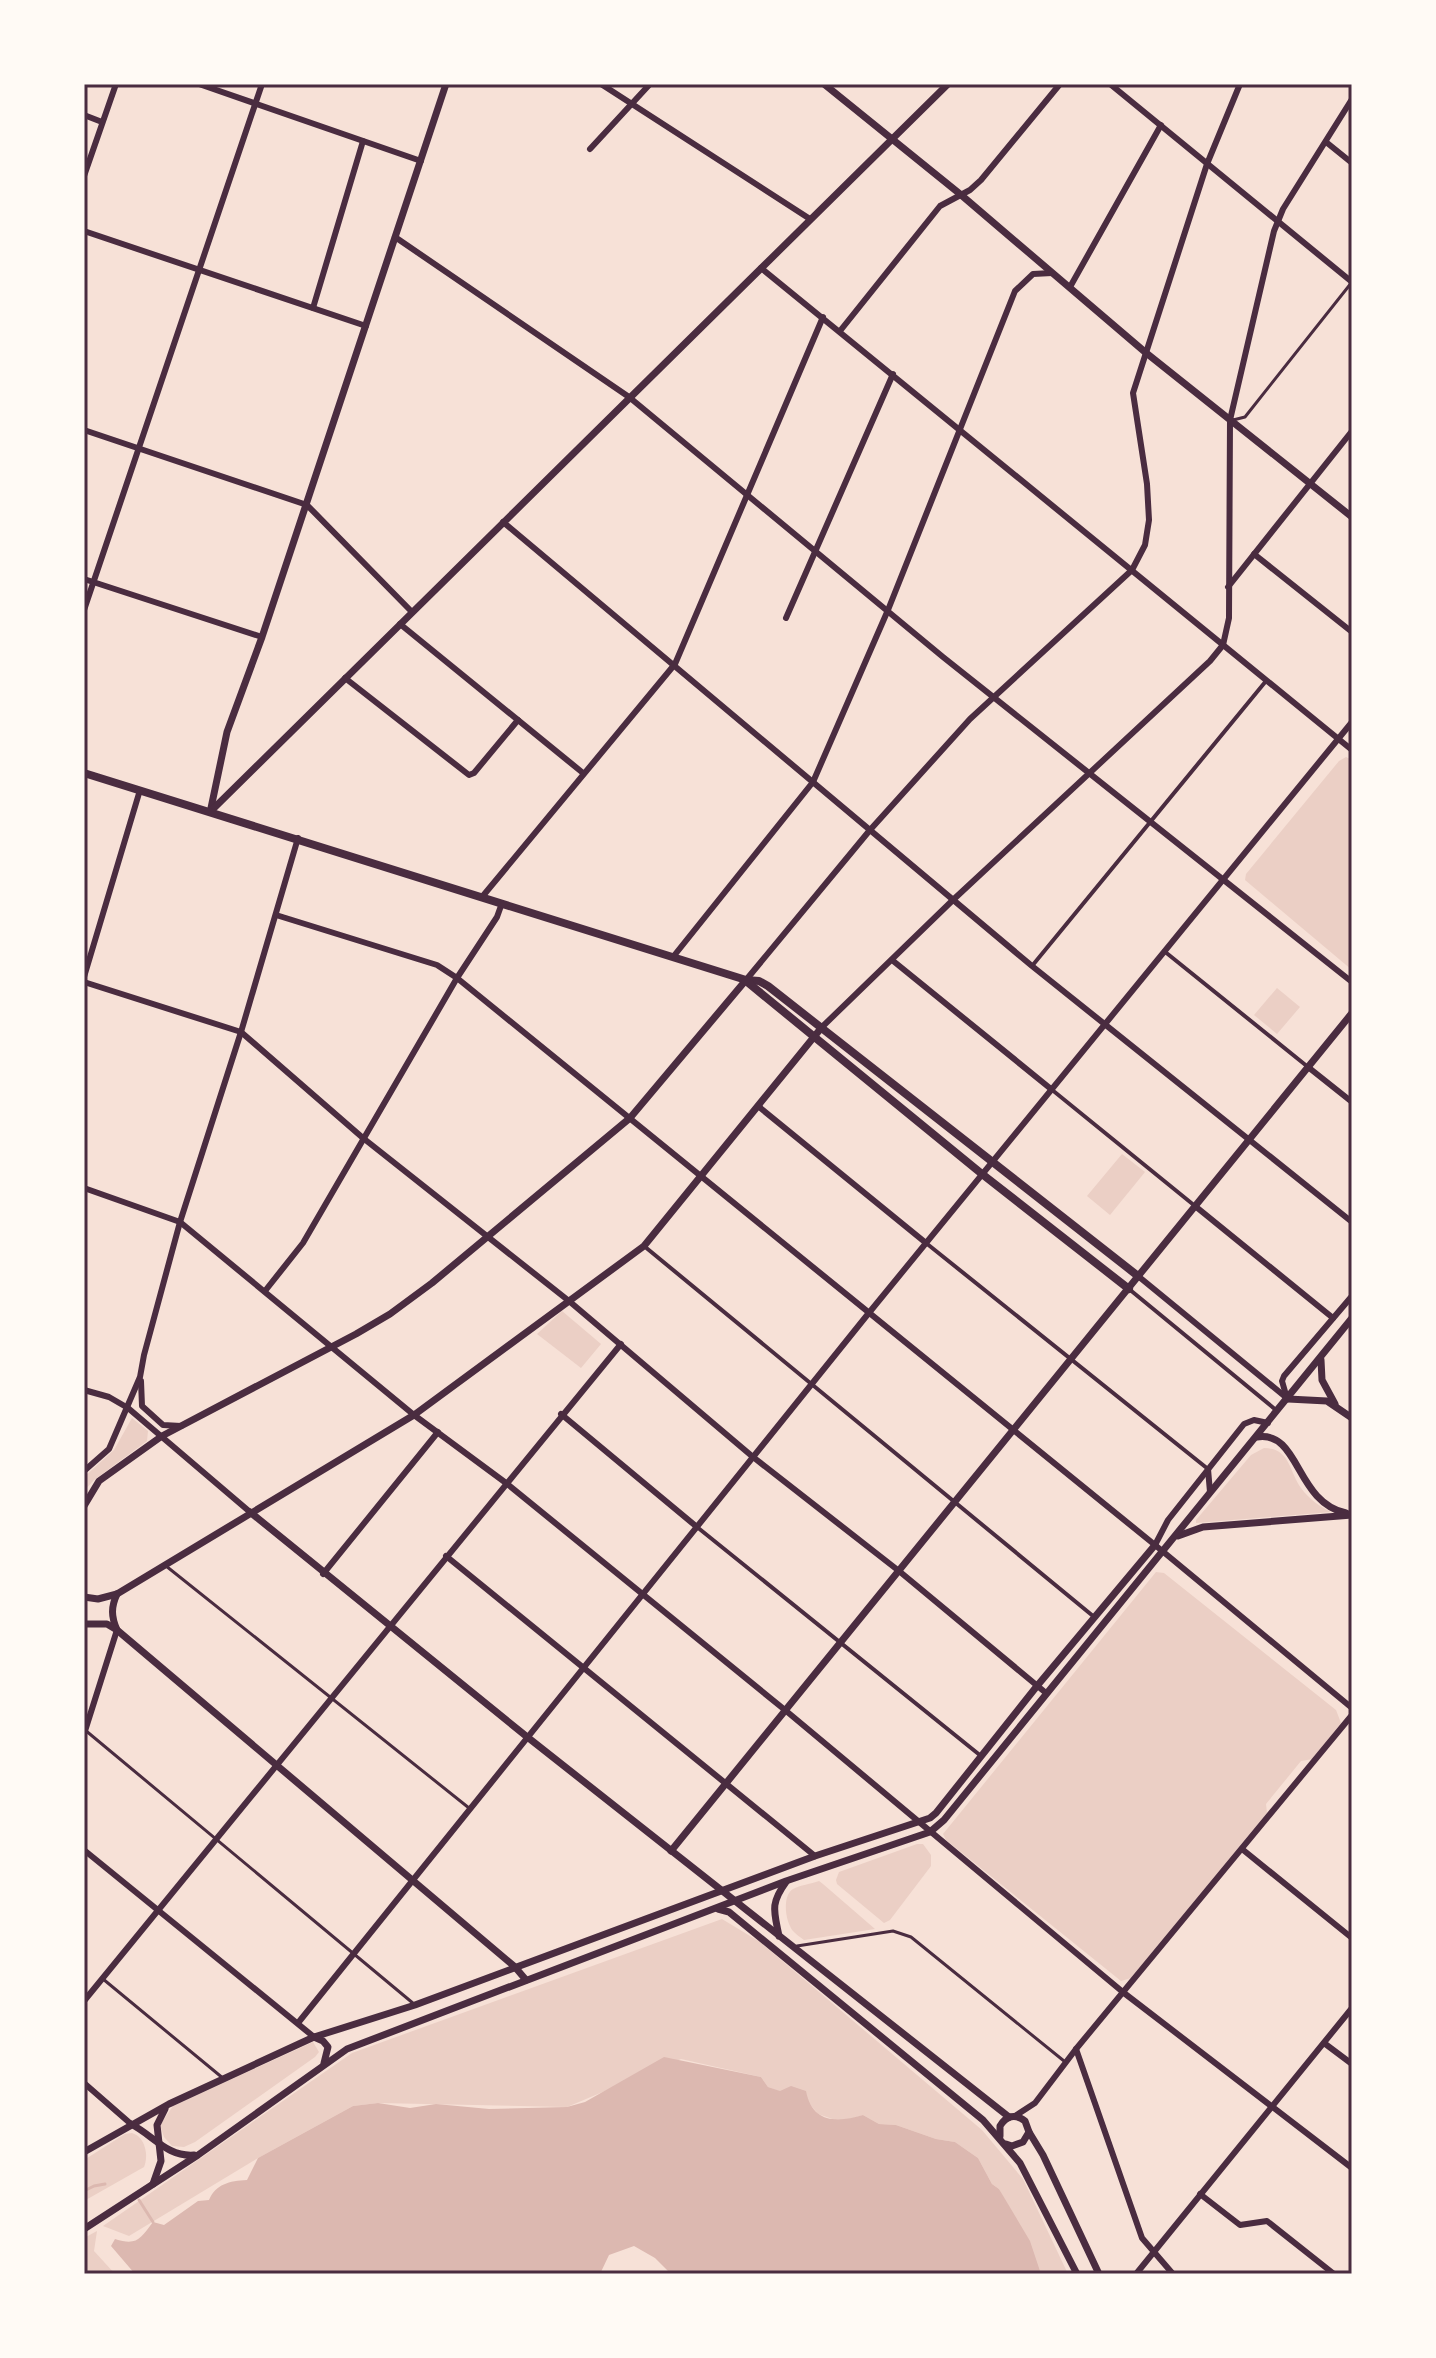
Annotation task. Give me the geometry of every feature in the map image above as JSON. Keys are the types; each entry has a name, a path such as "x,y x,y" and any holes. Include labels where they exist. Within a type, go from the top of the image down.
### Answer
{"main road":[{"path":"84,773 746,980 759,981 1138,1276"},
{"path":"746,980 982,1174 1129,1289"}],"street":[{"path":"84,176 116,84"},
{"path":"199,84 421,161"},
{"path":"84,610 262,84"},
{"path":"211,811 222,747 307,505 446,84"},
{"path":"601,84 810,219"},
{"path":"590,149 650,84"},
{"path":"824,84 893,138 1145,352 1352,517"},
{"path":"211,811 948,84"},
{"path":"840,331 940,206 981,180 1060,84"},
{"path":"1110,84 1352,282"},
{"path":"84,1506 99,1481 162,1436 390,1314 630,1118 870,830 992,696 1132,570 1145,545 1149,520 1147,484 1133,393 1207,164 1240,84"},
{"path":"84,1597 98,1599 117,1594 414,1415 644,1246 822,1027 954,899 1210,661 1223,645 1228,629 1230,420 1277,222 1352,99"},
{"path":"84,115 102,122"},
{"path":"1070,287 1161,125"},
{"path":"313,308 363,141"},
{"path":"1326,142 1352,163"},
{"path":"84,231 366,326"},
{"path":"395,237 629,397 992,696 1352,982"},
{"path":"761,268 1352,750"},
{"path":"673,957 813,782 888,610 1015,291 1033,274 1052,273"},
{"path":"482,897 675,664 823,317"},
{"path":"786,618 893,374"},
{"path":"84,430 307,505 412,612"},
{"path":"1228,587 1352,431"},
{"path":"503,522 1032,966 1352,1222"},
{"path":"1254,554 1352,632"},
{"path":"84,579 262,637"},
{"path":"400,624 583,773"},
{"path":"345,678 469,775 474,773 518,720"},
{"path":"1032,966 1266,681"},
{"path":"298,2023 526,1736 1352,722"},
{"path":"140,790 84,980 241,1032 363,1138 569,1301 753,1457 899,1571 1046,1693"},
{"path":"84,1471 109,1449 140,1377 180,1222 241,1032 298,838"},
{"path":"265,1291 303,1243 457,978 497,917 502,903"},
{"path":"276,915 437,965 457,978 1352,1708"},
{"path":"1164,951 1352,1102"},
{"path":"892,960 1195,1206 1330,1321 1330,1345"},
{"path":"671,1851 1352,1013"},
{"path":"758,1106 1208,1469 1210,1492"},
{"path":"84,1188 180,1222 414,1415 506,1483 785,1710 1124,1993 1352,2168"},
{"path":"644,1246 1095,1617"},
{"path":"1138,1276 1288,1399 1316,1399 1336,1405"},
{"path":"1129,1289 1277,1411"},
{"path":"1288,1399 1283,1386 1284,1376 1352,1296"},
{"path":"84,2229 198,2155 347,2049 786,1881 930,1832 944,1820 1352,1318"},
{"path":"84,2001 621,1344"},
{"path":"1322,1356 1322,1380 1336,1405 1352,1418"},
{"path":"140,1377 142,1406 163,1425 181,1426"},
{"path":"84,1390 109,1397 128,1408 323,1574 526,1736 1012,2116 1020,2117 1043,2155 1099,2274"},
{"path":"561,1414 981,1756"},
{"path":"84,2152 169,2104 314,2037 415,2005 815,1856 919,1822 936,1813 1155,1545 1168,1520 1244,1424 1254,1420 1268,1423"},
{"path":"323,1574 438,1432"},
{"path":"1257,1437 1270,1436 1285,1445 1305,1483 1315,1494 1333,1509 1352,1515"},
{"path":"1172,1539 1203,1527 1352,1515"},
{"path":"446,1556 815,1856"},
{"path":"85,1732 117,1630 112,1605 117,1594"},
{"path":"84,1624 107,1624 117,1630 515,1967 526,1980"},
{"path":"1035,2103 1000,2126 1003,2141 1012,2146 1023,2142 1035,2103 1065,2062 1352,1715"},
{"path":"1242,1849 1352,1938"},
{"path":"84,1850 314,2037 323,2041 328,2047 323,2065"},
{"path":"779,1936 773,1904 786,1881"},
{"path":"716,1909 729,1912 983,2120 1003,2141 1032,2184 1077,2274"},
{"path":"1136,2274 1352,2008"},
{"path":"1324,2043 1352,2064"},
{"path":"1076,2049 1142,2238 1173,2274"},
{"path":"84,2083 172,2154 198,2155"},
{"path":"152,2186 161,2161 157,2140 161,2114 169,2104"},
{"path":"1200,2194 1240,2225 1267,2221 1334,2274"}],"lane":[{"path":"1230,420 1245,417 1352,282"},
{"path":"165,1565 469,1808"},
{"path":"85,1732 415,2005"},
{"path":"793,1947 893,1931 911,1937 1065,2062"},
{"path":"102,1978 224,2079"}],"shaded area":[{"path":"1346,757 1352,760 1352,970 1245,880 1246,874 1339,761"},
{"path":"1277,988 1300,1007 1277,1034 1254,1015"},
{"path":"1122,1154 1145,1172 1110,1215 1087,1196"},
{"path":"562,1311 601,1344 581,1368 537,1334"},
{"path":"132,1418 148,1431 147,1441 84,1491 84,1477 114,1450"},
{"path":"1264,1448 1273,1449 1284,1456 1304,1492 1331,1512 1196,1523 1251,1455"},
{"path":"1156,1572 1164,1573 1336,1710 1341,1723 1313,1759 1301,1761 1266,1804 1267,1813 1131,1978 1121,1981 946,1840 943,1834"},
{"path":"923,1844 931,1855 931,1866 890,1920 884,1923 837,1884 839,1872"},
{"path":"819,1881 875,1929 804,1940 796,1934 787,1917 788,1896 796,1888"},
{"path":"722,1919 760,1942 982,2130 1023,2179 1068,2274 1041,2274 999,2189 992,2184 978,2158 955,2142 896,2125 879,2124 863,2115 841,2122 818,2114 808,2102 768,2087 761,2077 681,2059 567,2107 378,2103 353,2106 258,2158 129,2236 103,2226 352,2053"},
{"path":"313,2042 319,2052 315,2057 195,2142 184,2147 172,2146 164,2137 160,2125 173,2106"},
{"path":"664,2057 761,2077 768,2087 780,2091 791,2086 806,2091 814,2109 827,2118 844,2119 863,2115 879,2124 896,2125 955,2142 978,2158 992,2184 999,2189 1030,2241 1041,2274 671,2274 655,2258 634,2246 609,2255 600,2274 135,2274 111,2246 115,2239 128,2242 137,2240 153,2222 164,2225 198,2201 209,2200 215,2190 224,2184 247,2180 258,2158 353,2106 378,2103 410,2108 436,2104 489,2109 567,2107 585,2102"},
{"path":"132,2133 140,2138 145,2147 144,2167 84,2201 84,2160 125,2134"},
{"path":"97,2231 94,2251 115,2274 84,2274 84,2238"}],"waterway":[{"path":"84,2191 105,2184"},
{"path":"139,2200 153,2222"}]}
